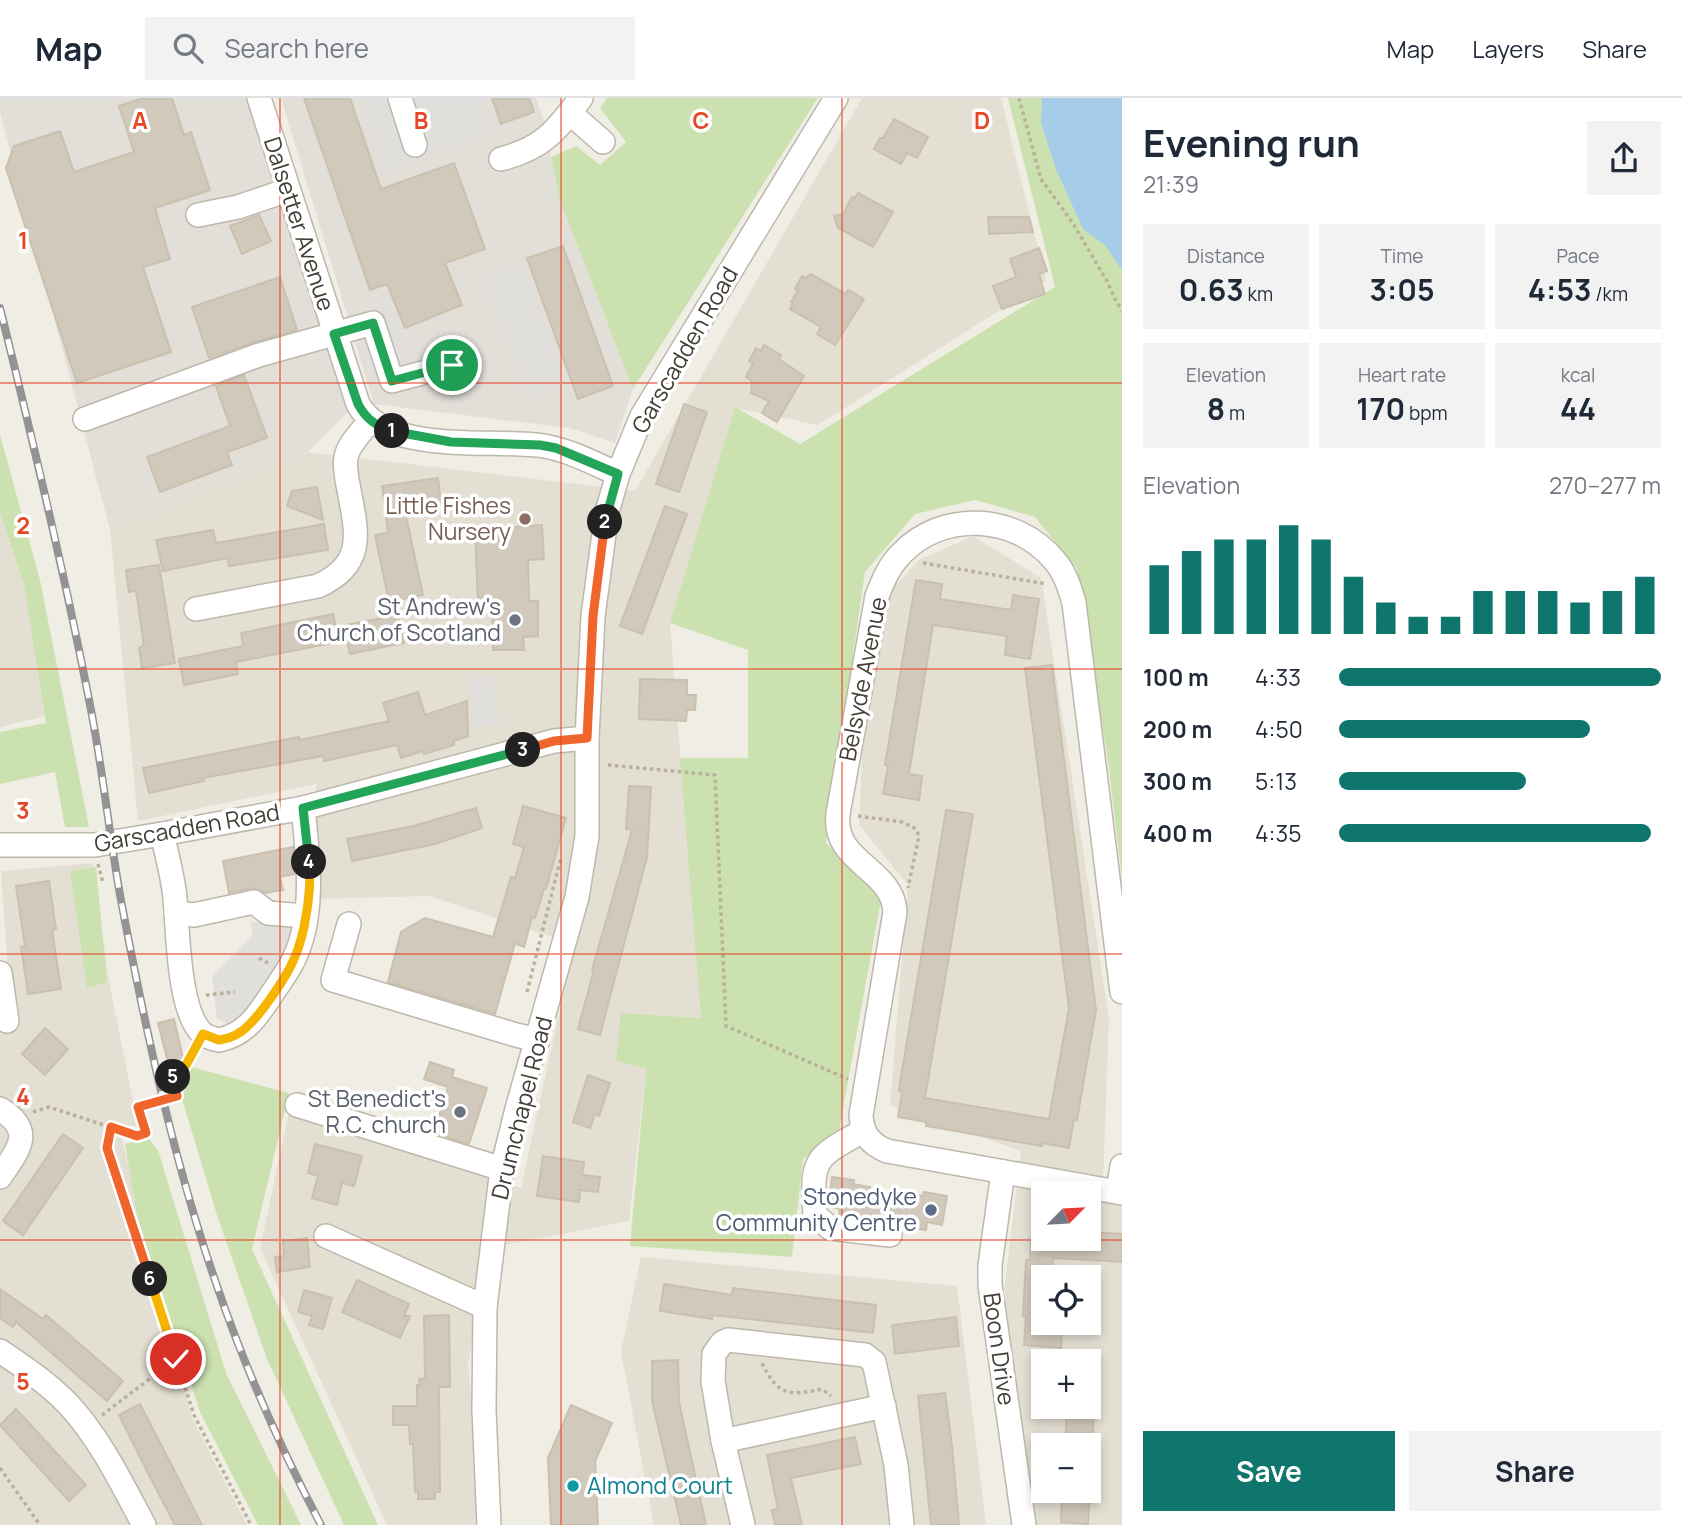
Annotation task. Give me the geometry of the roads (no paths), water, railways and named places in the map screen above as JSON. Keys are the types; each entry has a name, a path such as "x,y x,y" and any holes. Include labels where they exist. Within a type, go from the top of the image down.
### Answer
{"street":[{"name":"Dalsetter Avenue","path":"259,98 358,404 370,421"},
{"path":"400,98 415,145"},
{"name":"Garscadden Road","path":"0,845 95,845 162,834 303,808 554,741 587,738 599,555 618,474 642,416 836,98"},
{"path":"501,159 539,145 575,105 603,142"},
{"path":"198,215 238,207 288,190"},
{"path":"85,419 259,355 373,323 392,381 452,365"},
{"path":"196,609 318,586 332,580 346,568 357,534 346,473 346,455 370,421 382,428 451,442 556,448 618,474"},
{"name":"Belsyde Avenue","path":"863,1131 861,1115 895,912 894,898 844,846 838,835 838,814 877,596 887,572 897,558 921,538 939,529 960,524 1003,526 1038,544 1055,561 1069,588 1074,603 1122,992"},
{"name":"Drumchapel Road","path":"489,1525 484,1410 485,1307 502,1169 577,897 587,836 587,738"},
{"path":"162,834 175,896 178,956 187,1001 203,1034 219,1040 230,1038 257,1017 294,959 305,916 310,872 303,808"},
{"path":"176,913 194,915 254,902 268,913 305,916"},
{"path":"349,924 333,980 538,1040"},
{"path":"0,973 6,1021"},
{"path":"297,1105 502,1169"},
{"path":"0,1177 21,1145 21,1132 7,1114"},
{"path":"890,1234 830,1228 816,1215 813,1179 817,1165 829,1150 863,1131 877,1147 887,1151 1120,1192 1122,1166"},
{"name":"Boon Drive","path":"1003,1172 990,1265 990,1285 1024,1525"},
{"path":"326,1236 485,1307"},
{"path":"743,1525 723,1441 713,1381 714,1354 722,1343 728,1340 865,1355 874,1362 895,1465 902,1525"},
{"path":"0,1351 45,1383 69,1405 104,1451 144,1525"},
{"path":"723,1441 884,1406"}],"water":[{"path":"1042,98 1122,98 1122,270 1105,245 1083,229 1056,169 1041,123"}],"railway":[{"path":"0,308 70,609 96,735 123,911 152,1053 175,1148 202,1241 239,1347 278,1438 321,1525"}],"place":[{"name":"Little Fishes Nursery","path":"525,519"},
{"name":"St Andrew's Church of Scotland","path":"515,620"},
{"name":"St Benedict's R.C. church","path":"460,1112"},
{"name":"Stonedyke Community Centre","path":"931,1210"},
{"name":"Almond Court","path":"573,1486"}]}
